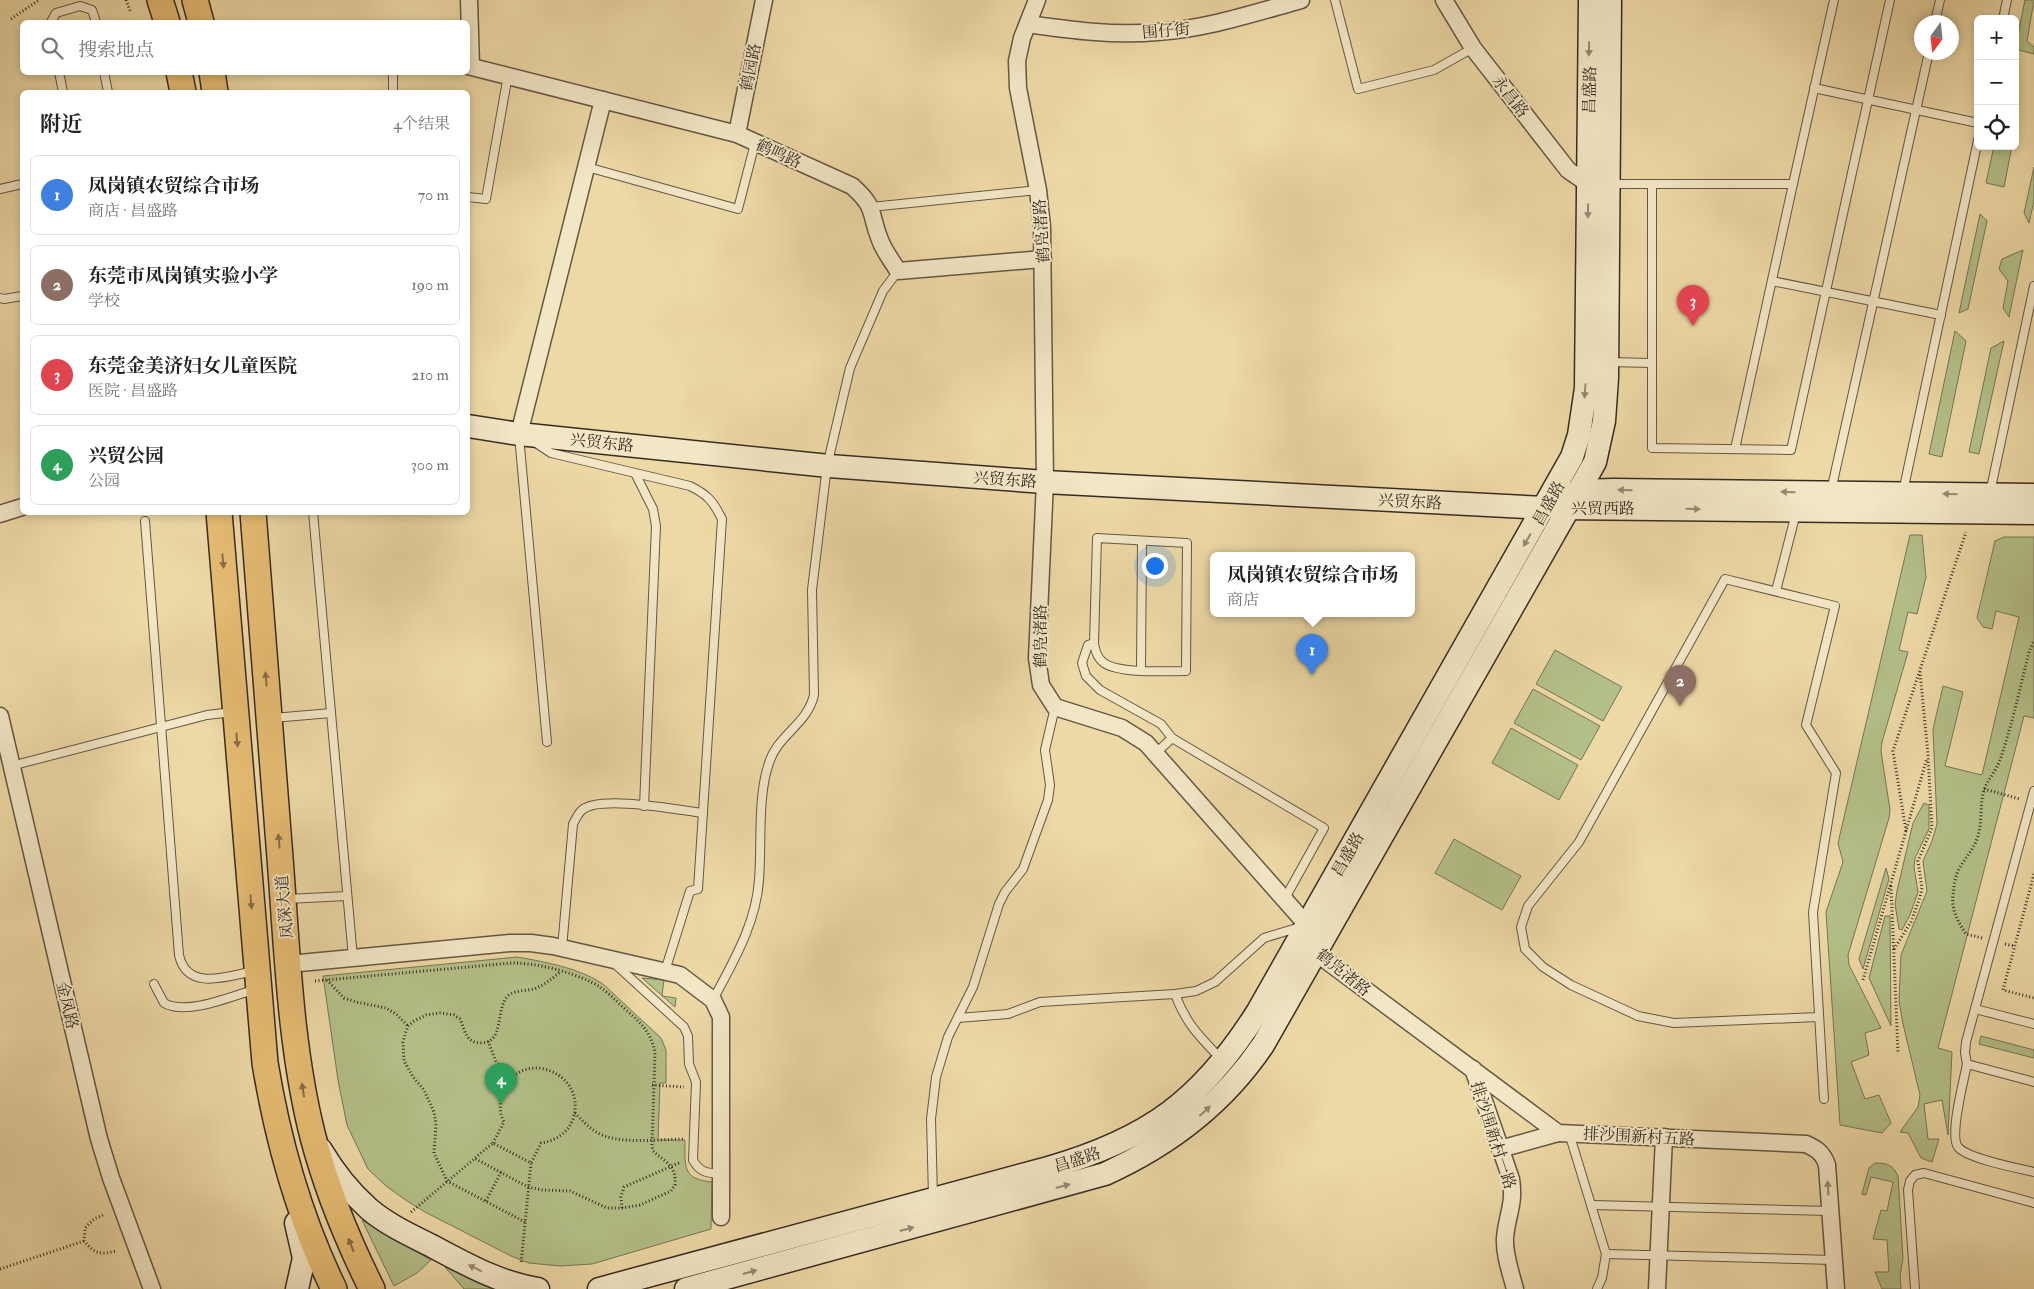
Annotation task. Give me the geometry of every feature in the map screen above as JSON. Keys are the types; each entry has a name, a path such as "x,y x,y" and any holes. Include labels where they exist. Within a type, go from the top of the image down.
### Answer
{"main road":[{"path":"160,0 166,20"},
{"path":"195,0 200,20"},
{"path":"180,75 183,90"},
{"path":"212,75 215,90"},
{"name":"凤深大道","path":"219,515 257,980 269,1088 286,1162 308,1227 334,1289"},
{"name":"凤深大道","path":"253,515 289,964 298,1051 313,1137 325,1178 341,1220 372,1289"}],"street":[{"path":"469,0 469,20"},
{"name":"鹤园路","path":"737,134 764,0"},
{"name":"鹤凫渚路","path":"1037,0 1022,38 1017,62 1018,88 1038,190 1042,227 1045,482 1037,658 1041,685 1055,707 1122,728 1146,743 1307,925 1316,953 1472,1069"},
{"name":"围仔街","path":"1028,24 1078,31 1156,32 1197,27 1301,0"},
{"name":"永昌路","path":"1444,0 1473,48 1568,170 1598,184"},
{"name":"昌盛路","path":"686,1289 1105,1174 1147,1154 1197,1118 1236,1082 1263,1045 1595,462 1604,421 1597,362 1598,184 1590,0"},
{"name":"昌盛路","path":"1598,184 1610,0"},
{"name":"鹤鸣路","path":"470,66 737,134 852,186 864,196 871,207 880,240 898,271"},
{"path":"519,434 603,100"},
{"path":"898,271 1043,259"},
{"name":"昌盛路","path":"599,1289 1076,1160 1128,1140 1151,1126 1189,1097 1224,1061 1258,1011 1545,508 1572,457 1579,435 1585,397 1597,362"},
{"name":"兴贸东路","path":"470,426 519,434 827,466 1045,482 1545,508"},
{"name":"兴贸西路","path":"1545,508 1573,499 1989,503 2034,495"},
{"name":"兴贸西路","path":"1573,499 1796,510 1829,501"},
{"name":"兴贸西路","path":"1989,503 2034,513"},
{"path":"0,514 20,509"},
{"name":"金凤路","path":"0,716 99,1139 111,1178 152,1289"},
{"path":"289,964 532,943 680,975 713,1000 721,1017 722,1217"},
{"path":"1472,1069 1563,1133"},
{"name":"排沙围新村一路","path":"1472,1069 1511,1179 1513,1193 1512,1208 1505,1237 1506,1252 1515,1289"},
{"name":"排沙围新村五路","path":"1500,1149 1563,1133 1806,1144 1816,1148 1823,1155 1827,1165 1830,1211"},
{"path":"313,1137 347,1187 383,1219 479,1271 505,1281 538,1289"},
{"path":"1657,1289 1664,1137"},
{"path":"286,1162 304,1258 297,1289"},
{"path":"1830,1211 1836,1289"}],"lane":[{"path":"1336,0 1358,89 1434,70 1473,48"},
{"path":"1735,449 1834,0"},
{"path":"1652,184 1652,448 1791,450 1890,0"},
{"path":"1937,15 1940,0"},
{"path":"2004,15 2007,0"},
{"path":"52,20 56,13 80,6 92,10 95,20"},
{"path":"1829,501 1927,60"},
{"path":"60,75 63,90"},
{"path":"105,75 108,90"},
{"path":"393,75 393,90"},
{"path":"470,197 486,199 508,76"},
{"path":"1814,88 1974,122"},
{"path":"587,167 738,209 755,142"},
{"path":"1903,502 1976,150"},
{"path":"0,188 20,184"},
{"path":"1598,184 1793,184"},
{"path":"871,207 1038,190"},
{"path":"713,1000 740,950 752,918 759,883 763,801 768,765 778,743 805,717 811,707 814,695 812,590 827,466 850,368 883,291 898,271"},
{"path":"1772,280 1941,315"},
{"path":"1989,503 2034,286"},
{"path":"0,298 20,296"},
{"path":"1597,362 1652,363"},
{"path":"519,434 551,452 690,486 705,494 715,504 722,519 698,889 690,892 666,971"},
{"path":"519,434 547,742"},
{"path":"635,473 653,509 656,526 644,806"},
{"path":"1776,591 1796,510"},
{"path":"313,515 353,958"},
{"path":"145,521 181,964 188,973 197,978 257,980"},
{"path":"1097,538 1187,542 1186,671 1117,669 1103,663 1096,654 1094,643 1097,538"},
{"path":"1141,670 1142,540"},
{"path":"1819,1017 1674,1023 1638,1016 1571,985 1543,967 1525,949 1521,927 1528,906 1579,842 1725,579 1835,606 1806,725 1836,773 1813,912 1824,1099"},
{"path":"1094,643 1088,645 1082,663 1086,676 1100,690 1161,724 1172,738 1324,828 1284,900"},
{"path":"933,1199 931,1118 936,1077 948,1037 973,986 999,904 1005,892 1022,869 1048,800 1050,785 1046,750 1055,707"},
{"path":"11,766 207,715 235,712"},
{"path":"269,718 331,713"},
{"path":"1155,754 1172,738"},
{"path":"2034,791 1966,1042 1967,1064 1954,1133 1957,1146 1968,1155 2034,1172"},
{"path":"562,948 573,824 581,810 604,803 703,813"},
{"path":"284,899 348,896"},
{"path":"958,1018 1008,1014 1040,1002 1175,994 1196,991 1215,982 1264,938 1307,925"},
{"path":"608,958 684,1027 688,1036 689,1064 696,1082 693,1160 704,1173 721,1174"},
{"path":"154,984 164,1003 176,1008 208,1003 257,980"},
{"path":"1175,994 1182,1014 1192,1029 1224,1061"},
{"path":"1975,1008 2034,1024"},
{"path":"1967,1064 2034,1082"},
{"path":"1563,1133 1592,1205 1606,1254 1602,1278 1597,1289"},
{"path":"1915,1289 1908,1190 1910,1181 1915,1175 1924,1173 2034,1203"},
{"path":"1592,1205 1830,1211"},
{"path":"1606,1254 1834,1260"}],"path":[{"path":"11,19 39,0"},
{"path":"126,0 131,13"},
{"path":"1906,832 1893,751 1967,529"},
{"path":"2014,946 1966,934 1954,911 1952,897 1959,869 1978,839 1984,789 1999,763 2029,652 2034,641"},
{"path":"1894,950 1911,922 1920,897 1922,888 1918,861 1930,836 1933,819 1919,669"},
{"path":"1863,980 1928,755"},
{"path":"1984,789 2031,802"},
{"path":"2034,874 2003,990 2034,998"},
{"path":"1891,883 1898,1053"},
{"path":"315,981 525,963 592,982 603,989 644,1027 652,1039 655,1052 652,1085 653,1151 671,1166 676,1182 671,1191 640,1205 622,1208 603,1206 570,1191 543,1190 528,1187 474,1158"},
{"path":"525,1222 447,1181 434,1153 436,1124 434,1112 424,1090 413,1077 404,1060 403,1042 408,1026 414,1021 426,1015 447,1013 460,1019 467,1038 473,1042 481,1043 488,1041 497,1031 507,996 514,992 539,987 561,972"},
{"path":"327,980 344,998 386,1008 396,1014 408,1026"},
{"path":"488,1041 496,1062 512,1078"},
{"path":"409,1214 493,1143 504,1122 500,1108 501,1095 506,1084 526,1070 539,1068 551,1070 562,1077 570,1086 575,1097 575,1113 572,1122 565,1132 555,1139 541,1143 530,1164 520,1267"},
{"path":"652,1085 682,1086 685,1088"},
{"path":"575,1113 589,1127 608,1137 619,1139 684,1139"},
{"path":"684,1130 684,1148"},
{"path":"493,1143 530,1164"},
{"path":"622,1208 620,1197 624,1187 681,1162 683,1158"},
{"path":"486,1201 501,1172"},
{"path":"103,1215 94,1219 85,1228 84,1241 93,1252 106,1253 116,1251"},
{"path":"0,1268 84,1241"}],"green space":[{"path":"2025,0 2034,0 2027,41 2034,47 2034,54 2019,50 2019,29"},
{"path":"1993,150 2011,150 2004,187 1986,183"},
{"path":"2034,167 2034,201 2029,223 2024,213"},
{"path":"1980,214 1987,221 1968,309 1959,313"},
{"path":"2023,250 2009,317 2003,308 2008,281 1999,269 2002,259"},
{"path":"1955,331 1966,341 1942,457 1929,454"},
{"path":"2004,341 1979,454 1969,452 1991,348"},
{"path":"1910,535 1922,535 1926,577 1917,614 1908,612 1899,650 1908,652 1882,742 1881,751 1890,810 1889,818 1848,955 1849,965 1881,1028 1865,1033 1869,1055 1851,1062 1865,1099 1879,1095 1891,1123 1882,1133 1840,1125 1826,912 1843,862 1838,843"},
{"path":"2004,537 2034,537 2034,718 2024,716 1938,1048 1952,1052 1948,1135 1942,1100 1924,1104 1928,1139 1939,1139 1932,1162 1921,1158 1908,1133 1900,1132 1918,1107 1920,1095 1899,1001 1901,955 1927,891 1923,861 1937,824 1933,729 1943,686 1963,692 1945,766 1982,775 2019,617 1996,611 1992,629 1983,627 1977,618 1995,541"},
{"path":"1555,650 1622,687 1603,721 1536,684"},
{"path":"1533,689 1600,726 1581,760 1514,723"},
{"path":"1511,728 1578,765 1559,800 1492,763"},
{"path":"1924,803 1929,805 1929,829 1915,858 1914,867 1918,892 1910,915 1902,930 1899,929 1895,904 1897,891 1913,823"},
{"path":"1454,839 1521,876 1502,910 1435,873"},
{"path":"1886,868 1889,879 1863,969 1859,959"},
{"path":"1885,916 1890,916 1891,1026 1869,978"},
{"path":"517,957 562,966 594,978 603,984 661,1038 666,1050 666,1083 660,1083 658,1140 685,1140 685,1158 690,1175 712,1182 711,1229 592,1264 560,1266 529,1263 511,1256 425,1212 386,1186 368,1169 347,1125 338,1080 323,976"},
{"path":"642,978 664,980 662,996"},
{"path":"663,996 676,998 675,1007"},
{"path":"1981,1036 2034,1050 2034,1058 1979,1044"},
{"path":"1875,1163 1889,1165 1898,1176 1903,1258 1900,1276 1901,1289 1882,1289 1875,1272 1889,1272 1887,1240 1873,1239 1881,1210 1887,1211 1893,1182 1871,1177 1866,1195 1862,1194 1869,1168"},
{"path":"362,1220 431,1260 417,1273 394,1286"},
{"path":"445,1267 497,1289 464,1289"}],"place":[{"name":"东莞金美济妇女儿童医院","path":"1693,326"},
{"name":"凤岗镇农贸综合市场","path":"1312,675"},
{"name":"东莞市凤岗镇实验小学","path":"1680,706"},
{"name":"兴贸公园","path":"501,1104"}]}
